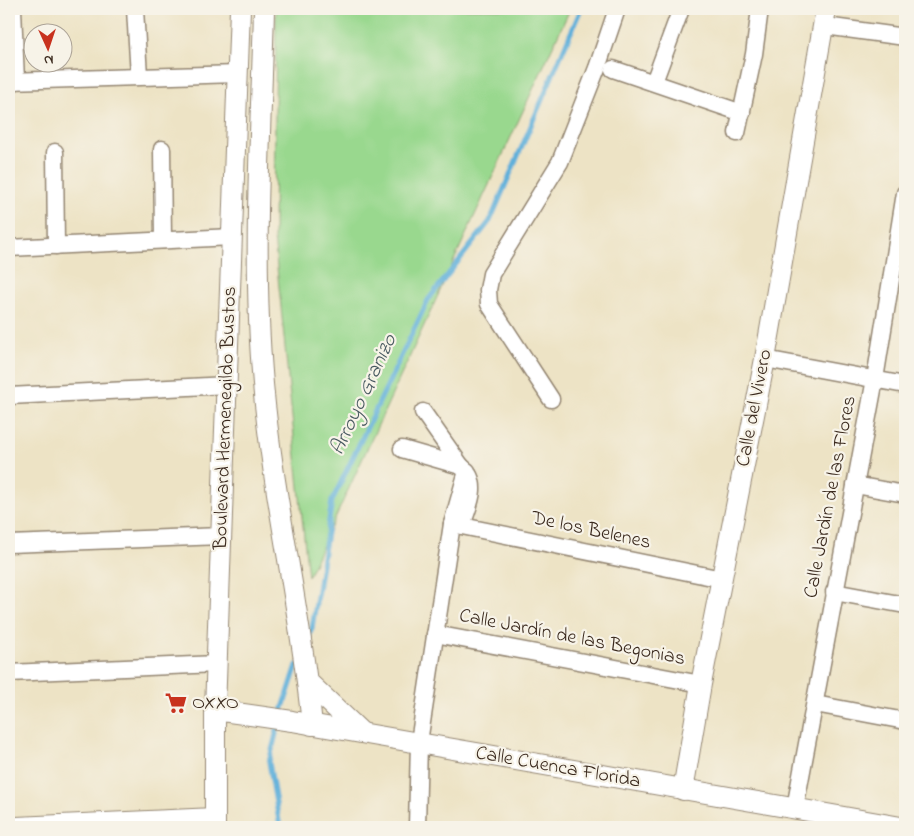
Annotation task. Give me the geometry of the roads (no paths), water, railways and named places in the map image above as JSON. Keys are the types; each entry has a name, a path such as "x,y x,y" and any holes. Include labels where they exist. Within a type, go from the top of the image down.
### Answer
{"street":[{"path":"13,9 12,81 238,74"},
{"path":"135,9 139,76"},
{"name":"Boulevard Hermenegildo Bustos","path":"215,822 214,710 228,385 240,9"},
{"name":"Boulevard Hermenegildo Bustos","path":"264,9 258,236 259,334 269,439 282,535 307,675 312,725"},
{"path":"551,399 489,304 488,290 491,274 560,162 597,68 617,9"},
{"path":"654,82 681,9"},
{"path":"738,133 754,54 760,9"},
{"path":"825,17 905,36"},
{"name":"Calle del Vivero","path":"683,790 701,684 765,359 825,17"},
{"path":"613,69 742,114"},
{"path":"162,149 163,240"},
{"path":"55,152 56,246"},
{"name":"Calle Jardín de las Flores","path":"795,808 875,379 905,193"},
{"path":"9,248 232,237"},
{"path":"765,359 905,385"},
{"path":"9,396 228,385"},
{"path":"417,827 418,742 434,634 457,525 464,468 423,412"},
{"path":"402,449 464,468"},
{"path":"855,486 905,494"},
{"name":"De los Belenes","path":"457,525 722,580"},
{"path":"9,544 222,536"},
{"path":"834,592 905,605"},
{"name":"Calle Jardín de las Begonias","path":"434,634 701,684"},
{"path":"9,673 217,664"},
{"path":"307,675 362,733"},
{"path":"815,704 905,721"},
{"name":"Calle Cuenca Florida","path":"214,710 256,715 418,742 901,827"},
{"path":"16,827 215,822"}],"waterway":[{"name":"Arroyo Granizo","path":"308,639 312,628 332,501 428,300 490,221 581,9"},
{"name":"Arroyo Granizo","path":"281,714 297,665"},
{"name":"Arroyo Granizo","path":"279,722 269,762 280,827"}],"place":[{"name":"OXXO","path":"176,703"}]}
